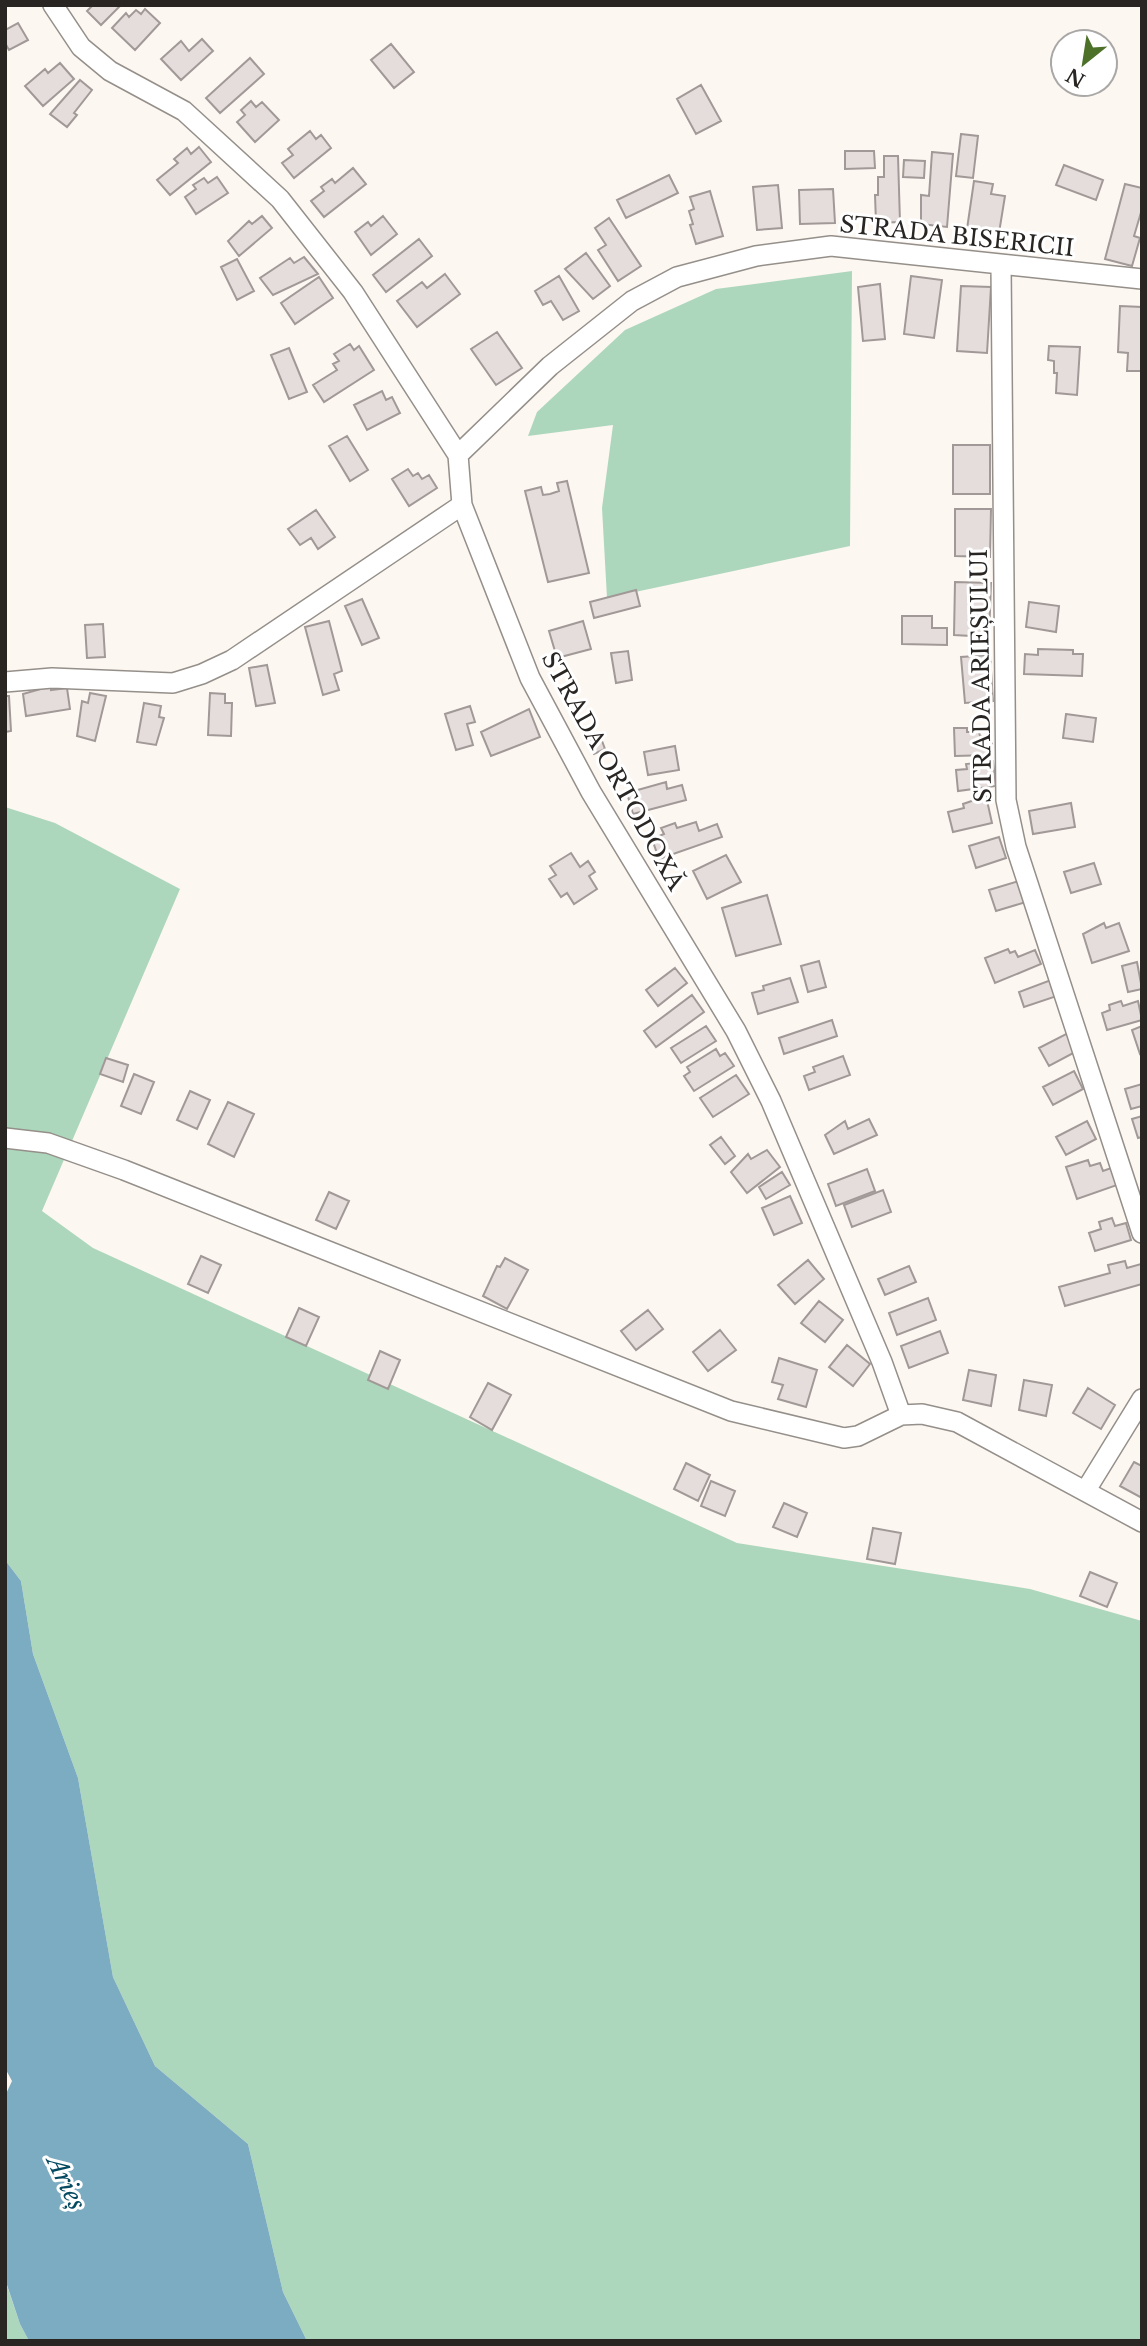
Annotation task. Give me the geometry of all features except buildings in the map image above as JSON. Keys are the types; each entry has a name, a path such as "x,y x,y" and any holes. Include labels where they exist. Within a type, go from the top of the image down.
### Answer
{"street":[{"name":"STRADA ORTODOXĂ","path":"53,5 81,47 110,71 184,111 280,199 353,292 458,455 462,505 530,678 591,792 736,1031 771,1101 882,1362 901,1415"},
{"name":"STRADA BISERICII","path":"458,455 550,366 632,301 677,277 756,256 831,246 1142,279"},
{"name":"STRADA ARIEȘULUI","path":"1001,265 1006,800 1016,847 1142,1233"},
{"path":"5,682 52,678 173,683 202,674 232,660 462,505"},
{"path":"5,1138 48,1143 124,1170 731,1412 844,1438 858,1436 901,1415 922,1414 957,1422 1142,1522"},
{"path":"1086,1490 1142,1399"}],"green space":[{"path":"852,271 850,546 607,598 602,508 613,425 528,436 537,412 625,330 716,289"},
{"path":"5,807 55,823 180,889 42,1211 93,1248 737,1543 1030,1589 1142,1621 1142,2341 307,2341 283,2292 248,2144 155,2066 113,1977 78,1778 33,1654 21,1581 5,1560"},
{"path":"5,2280 20,2324 29,2341 5,2341"}],"water":[{"name":"Arieș","path":"5,1560 21,1581 33,1654 78,1778 113,1977 155,2066 248,2144 283,2292 307,2341 29,2341 20,2324 5,2279 5,2096 12,2081 5,2068"}]}
